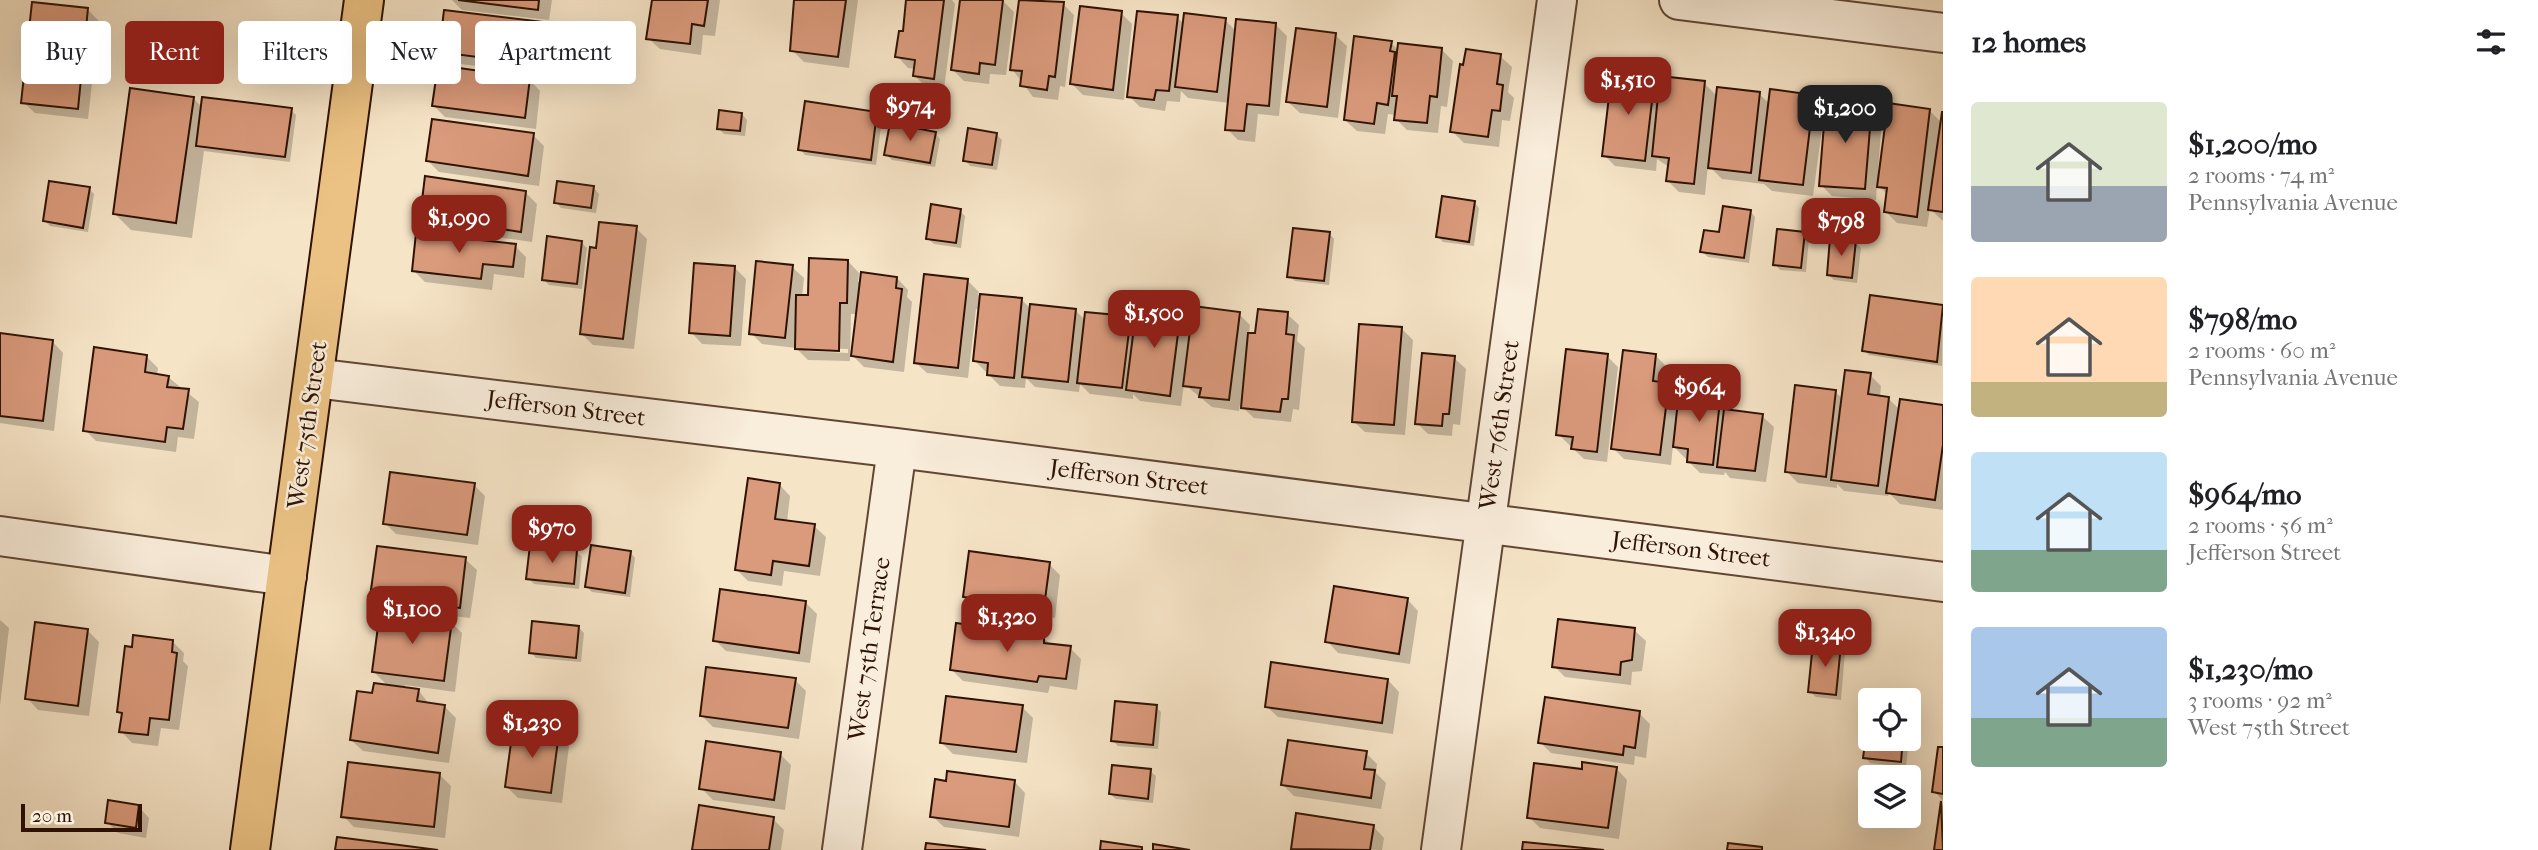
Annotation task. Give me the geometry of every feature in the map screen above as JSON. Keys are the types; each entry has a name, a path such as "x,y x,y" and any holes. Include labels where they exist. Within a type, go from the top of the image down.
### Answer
{"main road":[{"name":"West 75th Street","path":"250,850 364,0"}],"street":[{"name":"West 76th Street","path":"1441,850 1557,0"},
{"path":"1679,0 1943,33"},
{"name":"Jefferson Street","path":"314,378 897,448 1943,582"},
{"name":"West 75th Terrace","path":"842,850 897,448"},
{"path":"0,536 287,576"}],"building":[{"path":"458,0 539,0 538,10"},
{"path":"652,0 708,0 704,26 692,24 690,44 646,39"},
{"path":"794,0 846,0 838,57 790,51"},
{"path":"906,0 944,0 934,79 913,76 915,60 895,57 899,31 903,31"},
{"path":"960,0 1003,0 995,65 980,63 979,74 951,70"},
{"path":"1019,0 1064,2 1055,77 1049,76 1047,90 1020,86 1022,71 1010,70"},
{"path":"32,2 88,8 87,21 30,21"},
{"path":"1080,6 1122,11 1113,90 1070,84"},
{"path":"444,10 536,21 475,21 475,57 461,55 461,21 443,21"},
{"path":"1137,11 1178,15 1169,91 1156,90 1154,100 1127,97"},
{"path":"1184,13 1226,18 1217,92 1175,87"},
{"path":"1236,19 1276,23 1269,106 1247,104 1244,131 1225,130"},
{"path":"1296,28 1336,33 1327,107 1286,102"},
{"path":"1354,36 1392,41 1390,51 1395,52 1388,105 1377,103 1374,124 1344,120"},
{"path":"1398,43 1442,48 1437,97 1430,96 1427,123 1394,120 1397,96 1392,96"},
{"path":"1466,49 1501,54 1497,84 1503,85 1500,111 1492,110 1488,137 1450,132 1460,64 1463,65"},
{"path":"461,68 475,70 475,84 529,84 525,118 432,106 435,84 461,84"},
{"path":"1612,71 1638,73 1637,82 1654,84 1645,161 1602,156"},
{"path":"1660,76 1705,81 1694,184 1666,181 1669,158 1652,156"},
{"path":"23,84 80,84 78,109 21,103"},
{"path":"1717,87 1760,92 1751,173 1708,168"},
{"path":"130,88 194,97 176,223 113,214"},
{"path":"1770,89 1814,95 1803,185 1759,180"},
{"path":"202,97 292,108 285,157 196,146"},
{"path":"1826,100 1872,104 1865,189 1819,186"},
{"path":"805,101 877,112 871,160 798,150"},
{"path":"1888,103 1930,109 1917,217 1884,212 1887,188 1877,187"},
{"path":"719,110 742,113 740,131 717,129"},
{"path":"1943,112 1943,212 1928,210"},
{"path":"432,119 534,133 528,176 426,161"},
{"path":"890,123 936,132 930,163 884,155"},
{"path":"968,128 997,133 992,165 963,161"},
{"path":"425,176 526,191 521,232 420,217"},
{"path":"49,181 90,187 83,228 43,221"},
{"path":"557,181 594,186 591,208 554,203"},
{"path":"1442,196 1475,201 1469,242 1436,237"},
{"path":"931,204 961,209 956,243 926,239"},
{"path":"1723,206 1751,210 1744,258 1700,252 1704,230 1719,232"},
{"path":"599,222 637,226 623,339 580,334 590,247 596,248"},
{"path":"1293,228 1330,232 1324,281 1287,277"},
{"path":"1777,229 1805,232 1801,268 1773,265"},
{"path":"416,233 516,244 513,267 483,264 481,279 412,271"},
{"path":"547,236 582,241 577,284 542,280"},
{"path":"1830,238 1856,240 1852,278 1827,275"},
{"path":"809,258 848,260 847,303 840,303 839,351 795,349 796,295 808,295"},
{"path":"756,261 793,265 785,338 749,334"},
{"path":"694,263 735,266 730,336 689,333"},
{"path":"861,272 897,277 896,288 902,289 893,362 851,356"},
{"path":"924,274 968,279 958,368 914,363"},
{"path":"980,294 1022,298 1014,378 987,375 988,363 973,361"},
{"path":"1870,295 1943,305 1937,362 1862,351"},
{"path":"1030,304 1076,309 1068,382 1022,377"},
{"path":"1137,304 1181,310 1170,396 1126,390"},
{"path":"1193,306 1240,312 1229,400 1199,397 1201,388 1183,386"},
{"path":"1258,309 1288,312 1286,334 1294,335 1288,399 1282,399 1280,412 1241,408 1248,333 1255,333"},
{"path":"1085,312 1117,315 1116,329 1129,331 1122,388 1077,383"},
{"path":"1359,324 1402,327 1394,425 1352,422"},
{"path":"0,333 53,340 43,421 0,416"},
{"path":"94,347 147,355 145,372 169,376 167,387 189,389 183,429 167,427 165,442 83,431"},
{"path":"1566,349 1608,354 1597,452 1571,449 1573,437 1556,435"},
{"path":"1623,350 1656,354 1653,381 1669,383 1660,455 1611,449"},
{"path":"1422,353 1455,356 1449,414 1443,414 1442,426 1415,424"},
{"path":"1845,370 1871,373 1868,394 1889,397 1878,486 1831,480"},
{"path":"1699,380 1722,382 1713,465 1687,462 1688,449 1673,447 1678,401 1696,402"},
{"path":"1795,385 1836,390 1826,477 1785,472"},
{"path":"1900,399 1943,405 1943,445 1935,500 1886,493"},
{"path":"1724,409 1763,414 1755,471 1717,467"},
{"path":"390,472 475,483 467,535 383,524"},
{"path":"748,478 780,483 775,519 815,524 809,566 773,561 771,575 735,570"},
{"path":"532,507 561,509 560,538 530,536"},
{"path":"530,545 577,550 574,584 526,579"},
{"path":"591,545 631,551 625,593 585,587"},
{"path":"377,546 466,557 460,608 370,597"},
{"path":"969,551 1050,562 1044,607 963,597"},
{"path":"1334,586 1408,598 1399,654 1325,642"},
{"path":"720,589 806,601 799,653 713,641"},
{"path":"380,611 452,620 444,681 372,672"},
{"path":"1558,619 1635,628 1632,660 1621,662 1620,675 1552,667"},
{"path":"532,621 579,626 576,658 529,653"},
{"path":"35,622 88,629 78,706 25,699"},
{"path":"956,623 1044,635 1044,643 1071,646 1066,679 1039,676 1037,682 950,670"},
{"path":"133,635 173,640 172,652 177,653 169,720 150,718 148,735 119,732 122,713 117,712 125,646 132,647"},
{"path":"1813,643 1841,645 1836,695 1808,692"},
{"path":"1271,662 1388,679 1382,723 1265,707"},
{"path":"706,667 796,678 788,728 700,716"},
{"path":"374,683 419,689 417,701 445,705 438,753 350,740 357,691 372,693"},
{"path":"946,696 1023,705 1016,752 940,743"},
{"path":"1545,697 1640,711 1635,748 1624,746 1623,755 1538,743"},
{"path":"1115,701 1157,705 1153,745 1111,741"},
{"path":"513,728 559,733 551,793 505,787"},
{"path":"1288,740 1367,751 1364,769 1375,770 1371,798 1281,785"},
{"path":"706,741 781,752 774,800 699,789"},
{"path":"1938,747 1943,747 1943,794 1932,792"},
{"path":"1864,751 1902,751 1901,762 1863,758"},
{"path":"348,762 440,773 434,827 341,817"},
{"path":"1582,762 1617,767 1608,828 1527,818 1534,763 1582,769"},
{"path":"1112,765 1151,769 1148,799 1109,794"},
{"path":"947,771 1015,780 1009,827 930,817 935,779 946,781"},
{"path":"108,800 139,805 136,828 105,823"},
{"path":"1941,801 1943,850 1934,850"},
{"path":"699,805 774,817 769,850 692,850"},
{"path":"1296,813 1374,825 1370,850 1291,849"},
{"path":"337,837 438,850 335,850"},
{"path":"1101,841 1142,847 1142,850 1100,850"},
{"path":"1523,842 1604,850 1522,850"},
{"path":"926,843 986,850 925,850"},
{"path":"1728,843 1762,847 1762,850 1727,850"},
{"path":"1153,844 1190,850 1153,850"}]}
